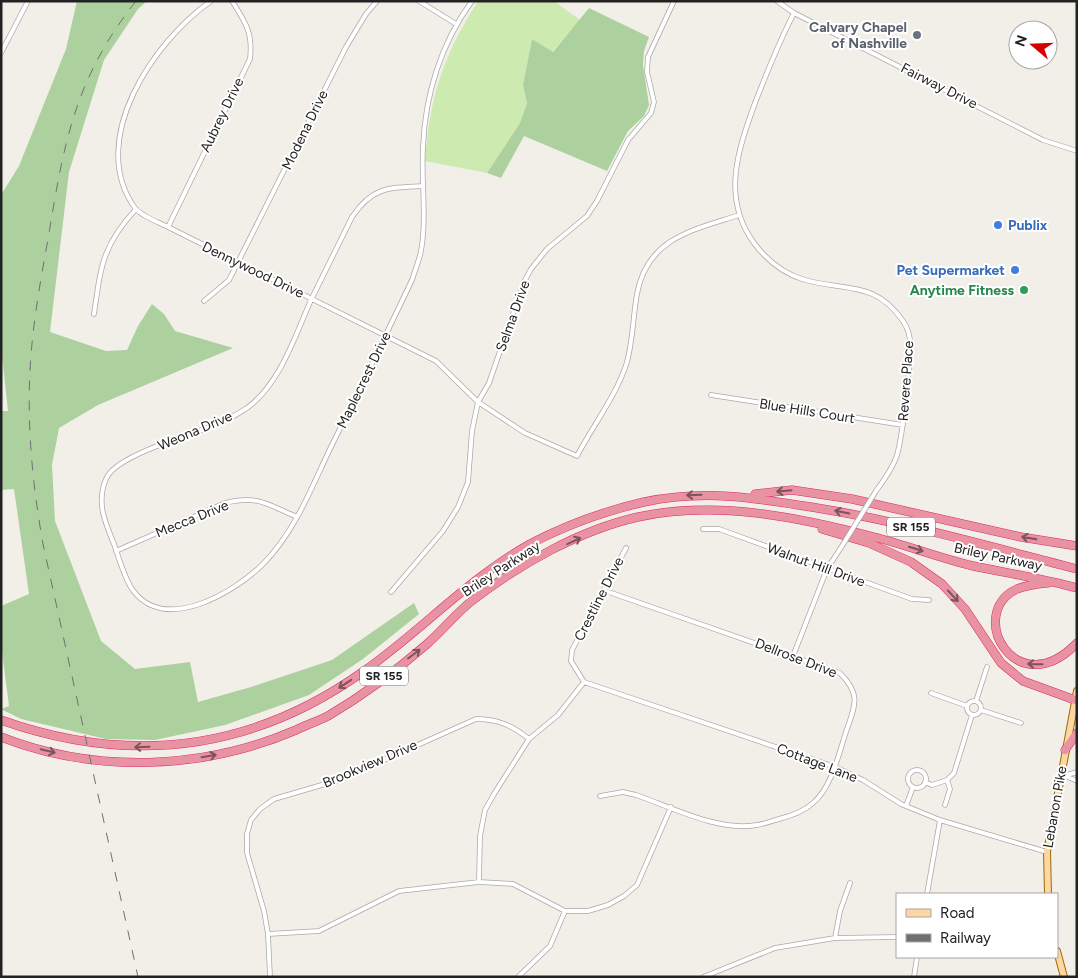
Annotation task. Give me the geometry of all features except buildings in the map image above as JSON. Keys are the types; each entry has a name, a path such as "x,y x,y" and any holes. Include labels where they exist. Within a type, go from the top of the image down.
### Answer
{"highway":[{"path":"743,495 792,490 891,506 1021,537 1077,546"},
{"name":"Briley Parkway","path":"1,720 67,740 128,747 187,744 238,733 279,719 319,700 364,672 465,590 530,545 603,513 644,502 681,496 743,495 882,520 1077,569"},
{"name":"Briley Parkway","path":"1,737 24,746 75,758 119,762 174,761 240,750 276,738 326,716 426,644 479,596 532,560 590,533 636,518 674,511 724,510 801,521 873,537 968,565 1077,588"},
{"path":"801,521 835,534 869,543 911,562 942,584 965,609 1001,663 1022,681 1075,700"},
{"path":"1054,582 1016,590 1004,600 996,616 996,635 1002,646 1018,660 1037,665 1056,660 1077,643"},
{"path":"1065,750 1077,733"}],"main road":[{"name":"Lebanon Pike","path":"1048,893 1047,852 1060,774 1077,691"},
{"path":"1058,955 1064,977"}],"street":[{"path":"1,53 28,1"},
{"path":"94,314 101,267 108,246 118,229 136,209 120,180 118,146 124,118 141,78 164,43 189,16 210,1"},
{"name":"Aubrey Drive","path":"168,228 250,59 252,44 248,27 232,1"},
{"name":"Modena Drive","path":"204,301 230,280 346,47 366,14 378,1"},
{"path":"419,1 456,24"},
{"name":"Maplecrest Drive","path":"116,551 132,589 146,602 162,609 186,608 212,600 245,581 265,562 297,517 412,280 421,252 422,148 427,107 438,65 456,24 472,1"},
{"name":"Selma Drive","path":"391,592 443,531 458,508 468,482 472,431 478,402 489,383 520,288 531,269 548,249 588,213 597,201 628,140 651,113 654,102 647,72 648,57 674,1"},
{"name":"Fairway Drive","path":"777,1 794,12 1044,140 1077,151"},
{"name":"Revere Place","path":"793,656 827,569 897,456 903,424 910,361 910,336 904,322 880,298 861,288 802,279 780,268 761,253 748,234 739,215 735,190 740,146 773,55 794,12"},
{"name":"Weona Drive","path":"116,551 101,512 101,493 106,476 114,468 133,457 224,422 248,407 264,392 283,361 312,298 352,217 360,205 373,193 386,188 423,186"},
{"name":"Dennywood Drive","path":"136,209 168,228 436,361 478,402 525,433 577,456 622,376 628,360 638,291 652,256 682,233 739,215"},
{"name":"Blue Hills Court","path":"711,395 903,424"},
{"name":"Mecca Drive","path":"116,551 225,504 243,499 257,500 297,517"},
{"name":"Walnut Hill Drive","path":"703,529 719,529 912,599 929,600"},
{"name":"Crestline Drive","path":"584,682 572,661 572,650 626,548"},
{"name":"Dellrose Drive","path":"600,796 623,792 714,822 735,826 756,826 794,815 814,803 835,767 855,703 852,686 840,673 604,590"},
{"path":"976,701 987,667"},
{"path":"479,882 480,836 485,810 529,739 558,715 584,682"},
{"name":"Cottage Lane","path":"584,682 835,767 863,780 906,806 940,820 1047,852"},
{"path":"931,694 967,706"},
{"path":"971,701 976,701 981,704 982,710 978,715 972,715 968,711 967,706 971,701"},
{"path":"982,710 1021,723"},
{"path":"925,782 932,785 947,780 954,773 972,715"},
{"name":"Brookview Drive","path":"270,977 268,934 264,910 247,853 247,834 251,820 260,809 274,799 339,780 476,719 491,719 505,723 529,739"},
{"path":"914,772 922,772 925,782 919,788 913,787 909,783 908,778 914,772"},
{"path":"1060,774 1068,775 1077,772"},
{"path":"1068,775 1077,781"},
{"path":"945,805 950,789 947,780"},
{"path":"906,806 913,787"},
{"path":"268,934 319,931 399,891 479,882 513,884 565,911 588,911 608,905 624,896 636,885 670,807"},
{"path":"927,893 940,820"},
{"path":"835,938 840,911 850,883"},
{"path":"518,977 550,946 565,911"},
{"path":"703,977 776,948 835,938 896,937"},
{"path":"914,977 917,958"}],"green space":[{"path":"77,1 147,1 138,9 104,60 69,172 50,332 106,351 127,350 138,326 152,304 164,314 175,331 233,348 98,405 59,428 52,465 55,521 101,641 135,669 190,662 198,702 251,687 332,660 414,603 419,614 363,659 309,695 225,725 155,740 106,739 21,719 1,709 9,706 1,643 1,606 29,594 14,489 1,490 1,411 8,411 1,346 1,195 19,166 66,49"},
{"path":"478,1 554,1 580,20 552,52 532,39 523,85 527,103 520,123 487,173 425,161 430,116 440,77 456,40"},
{"path":"589,8 649,37 644,51 643,65 649,105 644,116 628,131 607,171 524,136 501,178 487,173 520,123 527,103 523,85 532,39 553,52"}],"railway":[{"path":"136,1 98,58 85,86 67,142 54,204 36,311 31,355 29,403 33,474 43,544 138,977"}],"place":[{"name":"Calvary Chapel of Nashville","path":"917,35"},
{"name":"Publix","path":"998,225"},
{"name":"Pet Supermarket","path":"1015,270"},
{"name":"Anytime Fitness","path":"1024,290"}]}
